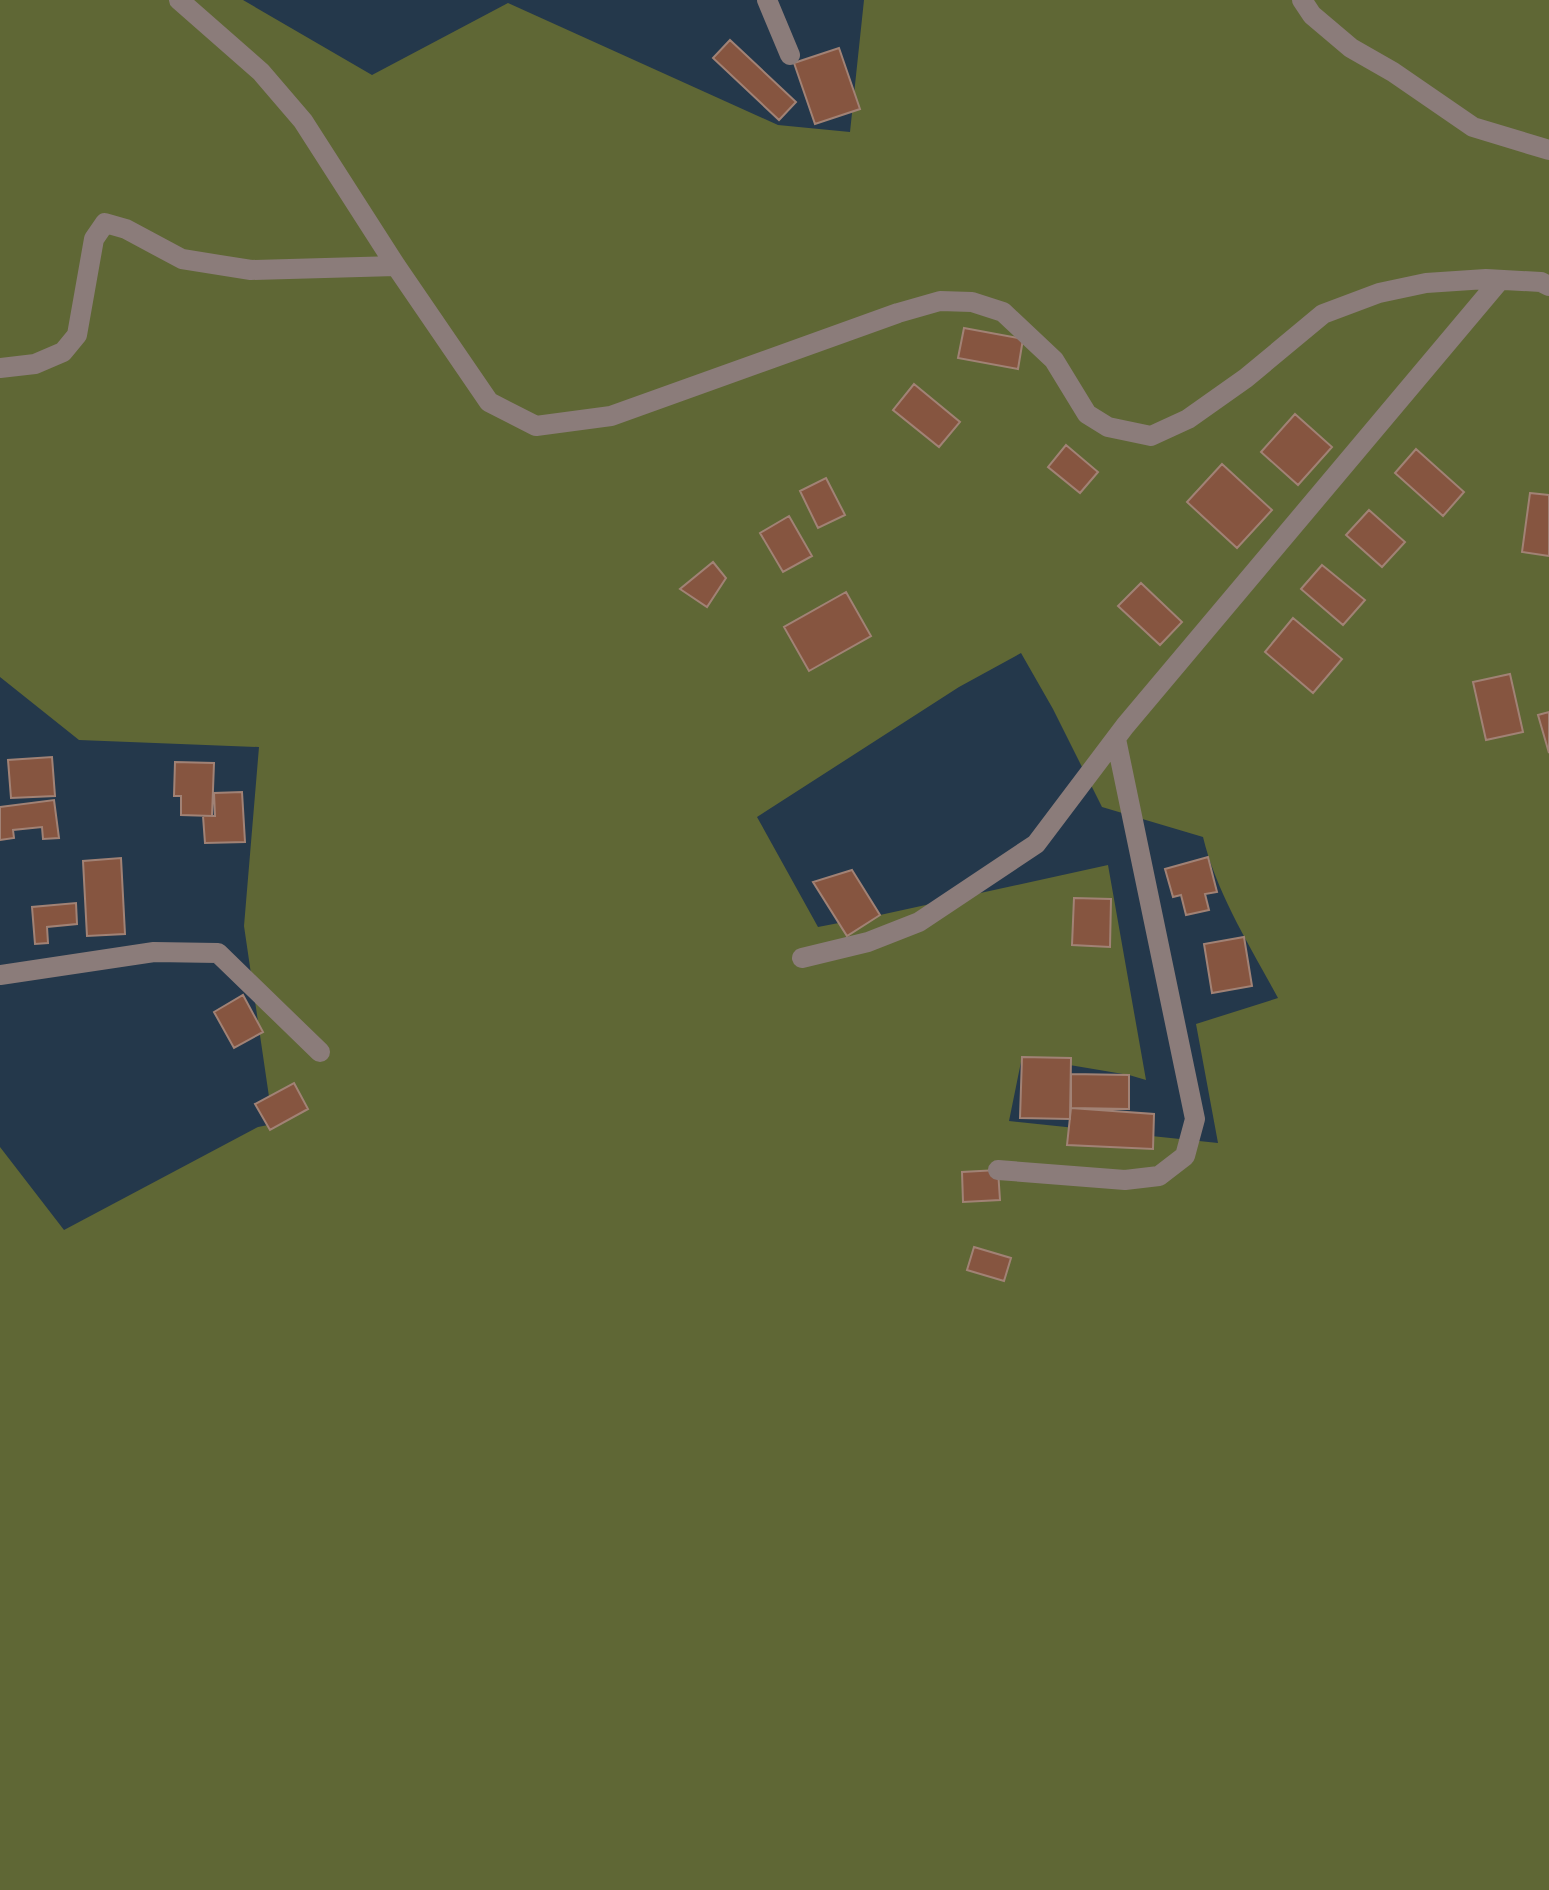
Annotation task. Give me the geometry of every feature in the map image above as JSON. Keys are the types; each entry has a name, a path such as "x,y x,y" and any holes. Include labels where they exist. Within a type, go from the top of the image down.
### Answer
{"street":[{"path":"179,0 261,72 303,121 396,266 489,402 536,426 611,416 898,313 940,301 972,302 1003,312 1054,360 1087,414 1108,427 1151,436 1188,419 1246,378 1323,314 1379,293 1426,283 1486,279 1541,282 1549,286"},
{"path":"767,0 790,55"},
{"path":"1302,0 1312,15 1351,48 1393,72 1473,127 1549,150"},
{"path":"0,368 35,364 63,352 77,335 94,239 105,223 126,229 182,259 251,270 396,266"},
{"path":"802,958 868,942 919,922 1036,844 1116,739 1500,280"},
{"path":"998,1170 1125,1180 1159,1176 1185,1156 1195,1119 1116,739"},
{"path":"0,975 154,952 218,953 320,1052"}],"green space":[{"path":"0,0 243,0 372,75 508,3 778,125 850,132 864,0 1549,0 1549,1890 0,1890 0,1147 64,1230 258,1127 273,1124 244,926 259,747 79,740 0,677","holes":["1021,653 1102,807 1203,837 1225,899 1278,998 1196,1024 1218,1143 1009,1121 1022,1057 1146,1080 1108,865 818,927 757,817 959,687"]}],"building":[{"path":"730,40 796,102 779,120 713,58"},
{"path":"839,48 860,109 815,124 794,63"},
{"path":"964,328 1023,339 1018,369 958,358"},
{"path":"914,384 960,422 939,447 893,410"},
{"path":"1295,414 1332,447 1298,485 1261,452"},
{"path":"1066,445 1098,472 1080,493 1048,467"},
{"path":"1416,449 1464,492 1443,516 1395,473"},
{"path":"1222,464 1272,510 1237,548 1187,502"},
{"path":"826,478 845,515 818,528 800,491"},
{"path":"1530,493 1549,495 1549,556 1522,552"},
{"path":"1369,510 1405,542 1382,567 1346,535"},
{"path":"789,516 812,556 783,572 760,533"},
{"path":"713,562 726,578 707,607 680,589"},
{"path":"1322,565 1365,600 1343,625 1301,589"},
{"path":"1141,583 1182,622 1160,645 1118,606"},
{"path":"846,592 871,636 809,671 784,627"},
{"path":"1293,618 1342,659 1313,693 1265,652"},
{"path":"1510,674 1523,732 1486,740 1473,682"},
{"path":"1549,712 1549,753 1538,715"},
{"path":"52,757 55,796 11,798 8,760"},
{"path":"175,762 214,763 212,816 181,815 181,796 174,796"},
{"path":"242,792 245,842 205,843 203,816 215,816 214,793"},
{"path":"54,800 59,838 43,839 42,827 13,830 14,838 0,840 0,807"},
{"path":"1208,857 1217,892 1205,894 1209,910 1186,915 1181,895 1173,897 1165,869"},
{"path":"121,858 125,934 87,936 83,861"},
{"path":"852,870 880,915 847,936 813,882"},
{"path":"1074,898 1111,899 1110,947 1072,945"},
{"path":"76,903 77,924 47,927 48,943 35,944 32,907"},
{"path":"1244,937 1252,986 1212,993 1204,944"},
{"path":"243,995 263,1032 234,1048 214,1012"},
{"path":"1022,1057 1071,1058 1070,1119 1020,1118"},
{"path":"1071,1074 1129,1075 1129,1109 1071,1108"},
{"path":"294,1083 308,1109 270,1130 255,1104"},
{"path":"1071,1108 1154,1114 1153,1149 1067,1145"},
{"path":"998,1170 1000,1200 963,1202 962,1172"},
{"path":"974,1247 1011,1258 1004,1281 967,1270"}]}
